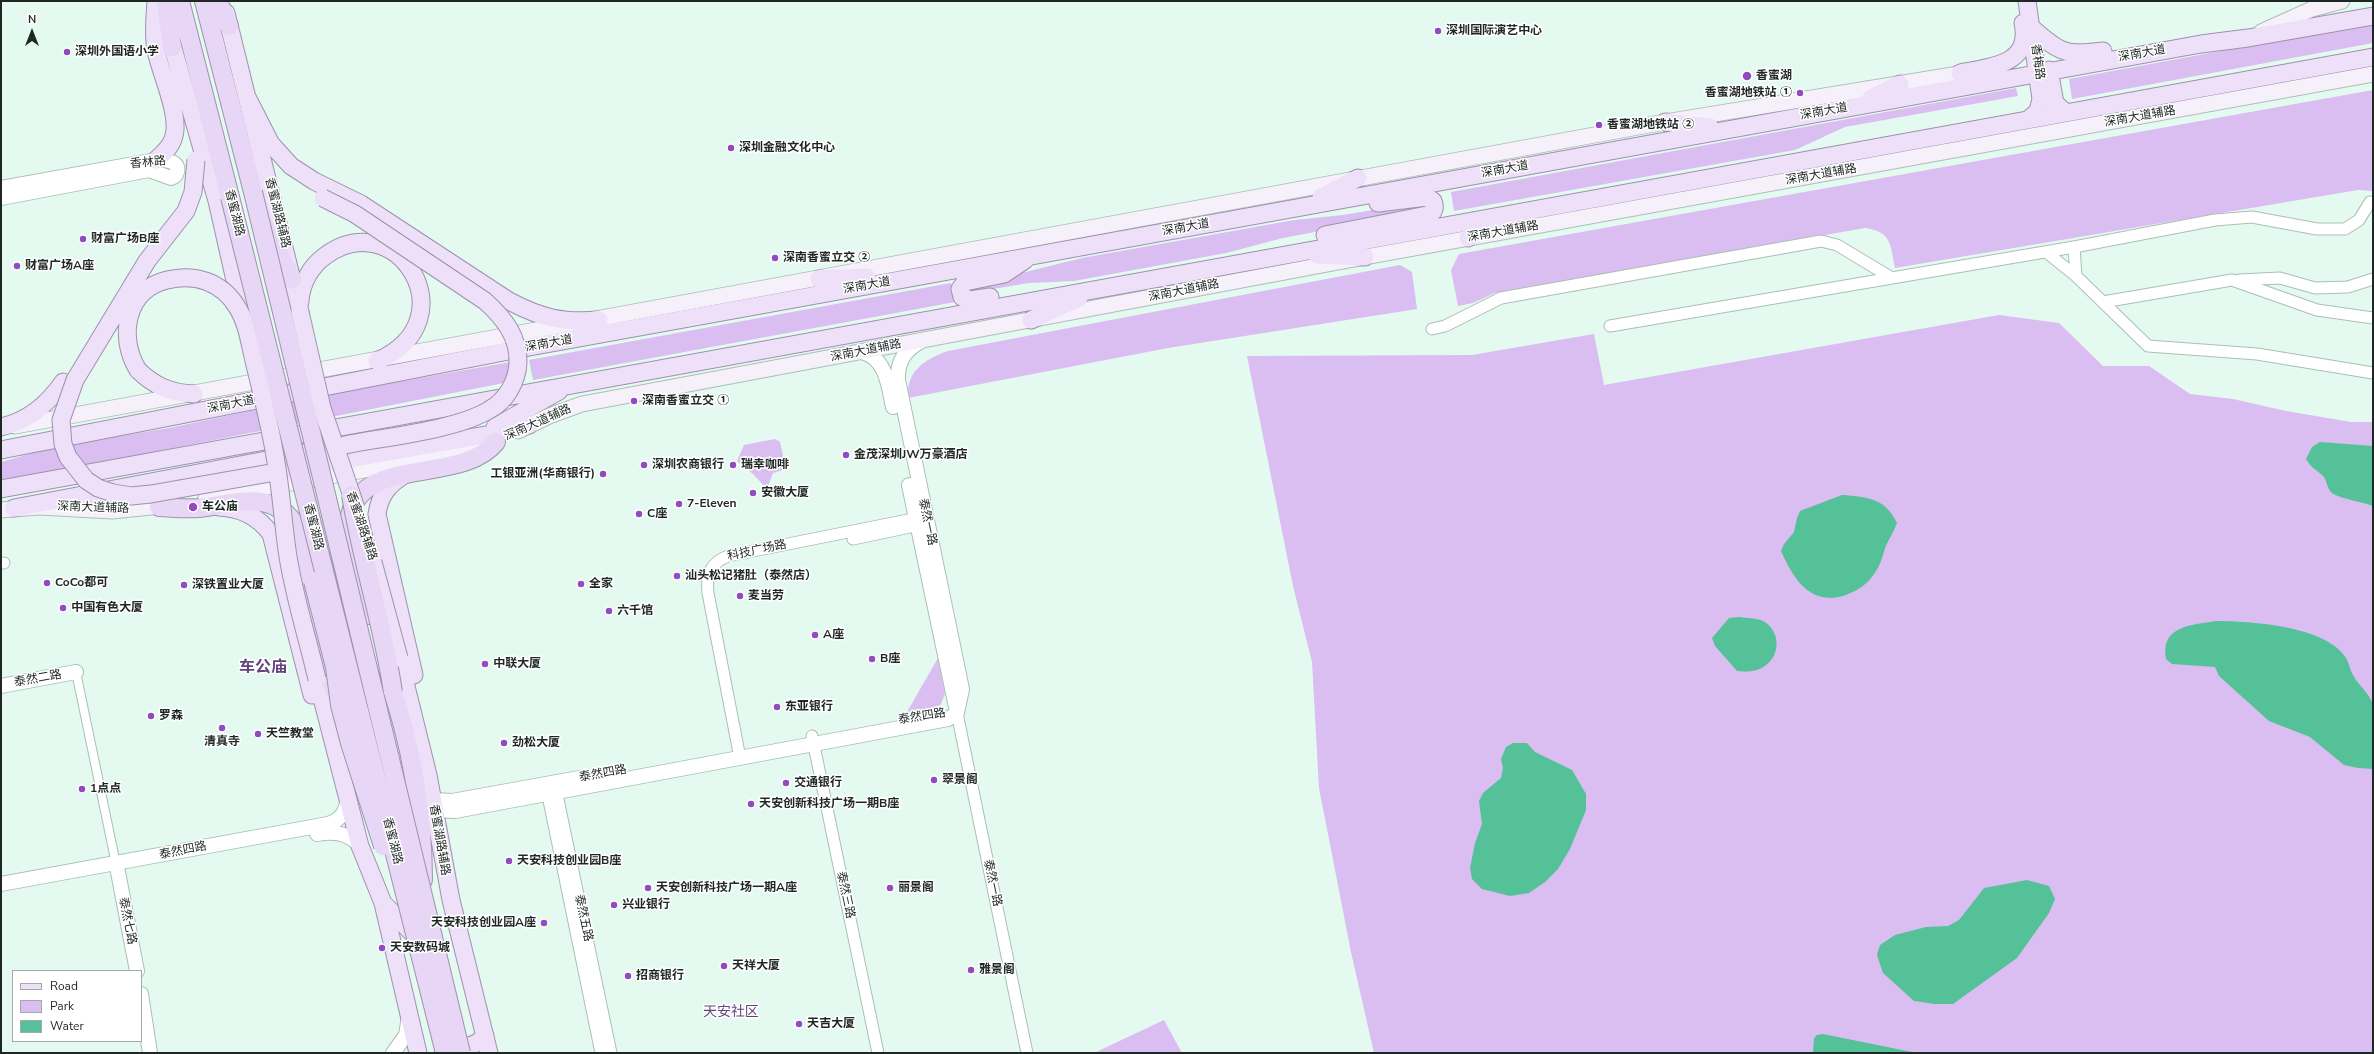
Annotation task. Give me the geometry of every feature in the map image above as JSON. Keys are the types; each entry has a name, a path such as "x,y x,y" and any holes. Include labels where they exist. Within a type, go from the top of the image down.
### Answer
{"highway":[{"path":"166,1 172,47"},
{"name":"香蜜湖路","path":"180,1 224,199 415,896 462,1053"},
{"name":"香蜜湖路","path":"204,1 258,213 415,896 444,1053"},
{"path":"218,1 230,26"},
{"path":"258,213 292,279"},
{"path":"393,692 378,651 348,532 348,521 358,497 370,486 383,480 408,473 472,460 489,451 496,442"},
{"path":"351,495 363,557 386,648 393,692 418,806 423,854 415,896"},
{"path":"159,507 199,508 244,501 258,501 278,507 293,520 297,527 313,581 335,667 340,705"},
{"path":"282,511 325,668 340,705 376,826 389,861 415,896"}],"main road":[{"path":"156,1 154,22 156,50 174,117 175,132 170,147 156,160"},
{"path":"160,1 192,114 224,199 245,323 268,421 290,566 317,679 360,846 383,903 418,1053"},
{"name":"香蜜湖路辅路","path":"223,1 271,188 322,408 374,564 418,729 450,900 489,1053"},
{"path":"1,428 377,361 1665,122 1960,73 2003,63 2019,51 2024,36 2018,1"},
{"name":"香梅路","path":"2027,1 2038,34"},
{"name":"香梅路","path":"2038,1 2038,34 2044,72 2055,103 2065,112"},
{"path":"2248,38 2312,10 2342,1"},
{"name":"深南大道","path":"1,450 524,348 2044,72 2200,44 2248,38 2373,16"},
{"path":"2038,34 2065,52 2073,54 2160,43 2200,44"},
{"path":"1,489 2029,118 2373,57"},
{"name":"香梅路","path":"2029,118 2035,115 2040,106 2044,72"},
{"path":"1960,73 2003,74 2015,78"},
{"name":"深南大道辅路","path":"8,509 63,507 112,511 159,507 460,453 496,442 529,425 582,404 1468,238 2373,74"},
{"path":"1851,107 1900,84"},
{"path":"8,509 443,426 470,419 490,410 504,397 516,379 518,356 512,332 498,312 485,301 355,214 279,155 267,137 248,97"},
{"path":"192,114 196,160 193,192 186,211 147,261 75,380 62,420 63,444 68,457 86,480 98,488 113,493 131,496 151,494 457,440 529,425"},
{"path":"1665,122 1730,129"},
{"path":"256,130 286,174 298,184 361,204 509,301 544,317 560,321 599,320"},
{"path":"1,428 35,412 47,403 63,382 138,255 182,200 196,160"},
{"path":"1304,206 1358,178"},
{"path":"1285,254 1320,236 1428,215 1435,207 1433,201 1427,197 1384,203 1331,201"},
{"path":"1468,238 1516,212"},
{"path":"300,312 300,300 306,278 319,260 329,252 352,245 380,246 401,258 410,266 419,286 420,308 418,320 407,341 399,349 377,361"},
{"path":"1285,254 1365,257"},
{"path":"1038,255 1025,260 1004,274 965,282 961,286 961,294 970,300 1016,293 1059,295"},
{"path":"819,279 924,276"},
{"path":"194,394 163,388 153,384 138,370 132,360 126,341 127,320 135,302 142,293 163,281 190,277 203,280 217,286 228,295 238,308 245,323"},
{"path":"1031,320 1102,287"},
{"path":"457,440 503,424 557,392 586,382"},
{"path":"408,473 388,486 379,504 378,514 379,527 413,669 418,729"},
{"path":"1,495 83,495"},
{"path":"199,508 225,508 247,513 257,518 271,534 313,696 322,723 334,747"},
{"path":"383,903 420,941 427,954 435,973 448,1030 454,1041 463,1046 472,1046 480,1041 485,1035"}],"street":[{"name":"香林路","path":"1,188 156,160 168,160 174,162 178,169 175,176 168,178 155,170 149,170 1,198"},
{"path":"1610,326 2046,252 2215,220 2252,217 2317,229 2344,229 2359,220 2370,202"},
{"path":"1432,329 1445,326 1500,298 1821,241 1837,245 1892,278"},
{"path":"2074,247 2076,276"},
{"path":"2046,252 2076,276 2148,346 2257,354 2373,374"},
{"path":"2103,302 2232,280 2280,278 2315,288 2348,287 2373,279"},
{"path":"2232,280 2317,310 2373,318"},
{"name":"泰然一路","path":"922,340 913,345 903,355 898,374 922,521"},
{"name":"泰然一路","path":"862,352 875,357 885,373 962,689 957,713 1027,1053"},
{"name":"科技广场路","path":"743,753 714,586 714,576 718,570 725,565 736,562 922,521"},
{"path":"76,672 117,868"},
{"name":"泰然二路","path":"1,686 76,672"},
{"name":"泰然四路","path":"433,805 455,811 551,788 810,741 947,711 957,713"},
{"name":"泰然三路","path":"810,741 870,1053"},
{"name":"泰然三路","path":"810,741 878,1053"},
{"name":"泰然五路","path":"551,788 601,1053"},
{"name":"泰然五路","path":"551,788 611,1053"},
{"name":"泰然四路","path":"1,892 328,824 337,820 342,815 346,806 347,796"},
{"name":"泰然四路","path":"1,884 117,868 328,832 341,834 360,846"},
{"name":"泰然七路","path":"117,868 137,970"},
{"path":"142,1001 150,1053"},
{"path":"393,1053 406,1035 409,1013"},
{"path":"444,1053 462,1053"}],"green space":[{"path":"2373,23 2373,43 2072,99 2069,79"},
{"path":"2016,88 2018,96 1845,127 1795,150 1454,211 1451,192"},
{"path":"2373,90 2373,191 2358,190 1895,268 1890,246 1885,236 1874,230 1865,228 1495,293 1473,303 1458,306 1451,270 1459,254"},
{"path":"1420,202 1425,207 1421,212 1283,238 1226,253 1074,281 1029,283 975,292 969,291 969,286 1082,258 1294,220 1343,215"},
{"path":"1400,265 1412,272 1417,309 1168,348 908,398 910,380 919,367 932,358 948,351"},
{"path":"951,283 956,298 955,302 533,380 529,360"},
{"path":"1999,315 2059,323 2103,366 2149,366 2190,394 2233,399 2286,411 2351,422 2373,422 2373,1053 1374,1053 1351,952 1319,788 1312,662 1293,586 1247,356 1472,355 1594,334 1604,385"},
{"path":"516,361 519,380 1,482 1,462 57,446 169,428 341,392"},
{"path":"775,439 780,442 786,469 773,473 767,489 753,474 737,461 744,445"},
{"path":"938,658 945,694 940,706 907,712"},
{"path":"1164,1020 1182,1053 1094,1053"}],"water":[{"path":"2320,442 2373,446 2373,506 2340,497 2330,491 2321,474 2312,467 2306,459 2312,447"},
{"path":"1842,495 1875,500 1887,508 1897,523 1874,575 1865,584 1843,596 1831,598 1821,597 1804,587 1797,579 1791,571 1781,551 1784,544 1794,532 1800,511"},
{"path":"1739,617 1763,621 1773,630 1776,642 1774,655 1766,665 1759,669 1737,671 1715,646 1712,638 1729,618"},
{"path":"2216,621 2248,622 2287,628 2305,632 2336,647 2346,658 2355,679 2372,702 2373,769 2344,765 2310,737 2269,721 2219,676 2215,667 2172,664 2166,659 2165,648 2168,640 2179,629"},
{"path":"1513,743 1527,743 1535,752 1572,770 1586,794 1586,810 1570,849 1558,869 1545,882 1529,893 1510,896 1482,889 1472,879 1470,868 1475,843 1482,824 1479,801 1483,793 1501,778 1503,768 1501,759 1506,747"},
{"path":"2027,880 2049,886 2055,899 2049,913 2017,958 1953,1004 1935,1004 1914,1001 1883,973 1877,955 1880,945 1895,935 1926,927 1948,926 1959,920 1984,888"},
{"path":"1823,1034 1917,1053 1813,1053 1814,1038 1817,1035"}],"place":[{"name":"深圳国际演艺中心","path":"1438,31"},
{"name":"深圳外国语小学","path":"67,52"},
{"name":"香蜜湖","path":"1747,76"},
{"name":"香蜜湖地铁站 ①","path":"1800,93"},
{"name":"香蜜湖地铁站 ②","path":"1599,125"},
{"name":"深圳金融文化中心","path":"731,148"},
{"name":"财富广场B座","path":"83,239"},
{"name":"深南香蜜立交 ②","path":"775,258"},
{"name":"财富广场A座","path":"17,266"},
{"name":"深南香蜜立交 ①","path":"634,401"},
{"name":"金茂深圳JW万豪酒店","path":"846,455"},
{"name":"深圳农商银行","path":"644,465"},
{"name":"瑞幸咖啡","path":"733,465"},
{"name":"工银亚洲(华商银行)","path":"603,474"},
{"name":"安徽大厦","path":"753,493"},
{"name":"7-Eleven","path":"679,504"},
{"name":"车公庙","path":"193,507"},
{"name":"C座","path":"639,514"},
{"name":"汕头松记猪肚（泰然店）","path":"677,576"},
{"name":"CoCo都可","path":"47,583"},
{"name":"全家","path":"581,584"},
{"name":"深铁置业大厦","path":"184,585"},
{"name":"麦当劳","path":"740,596"},
{"name":"中国有色大厦","path":"63,608"},
{"name":"六千馆","path":"609,611"},
{"name":"A座","path":"815,635"},
{"name":"B座","path":"872,659"},
{"name":"中联大厦","path":"485,664"},
{"name":"东亚银行","path":"777,707"},
{"name":"罗森","path":"151,716"},
{"name":"清真寺","path":"222,728"},
{"name":"天竺教堂","path":"258,734"},
{"name":"劲松大厦","path":"504,743"},
{"name":"翠景阁","path":"934,780"},
{"name":"交通银行","path":"786,783"},
{"name":"1点点","path":"82,789"},
{"name":"天安创新科技广场一期B座","path":"751,804"},
{"name":"天安科技创业园B座","path":"509,861"},
{"name":"天安创新科技广场一期A座","path":"648,888"},
{"name":"丽景阁","path":"890,888"},
{"name":"兴业银行","path":"614,905"},
{"name":"天安科技创业园A座","path":"544,923"},
{"name":"天安数码城","path":"382,948"},
{"name":"天祥大厦","path":"724,966"},
{"name":"雅景阁","path":"971,970"},
{"name":"招商银行","path":"628,976"},
{"name":"天吉大厦","path":"799,1024"}],"district":[{"name":"车公庙","path":"263,668"},
{"name":"天安社区","path":"731,1013"}]}
